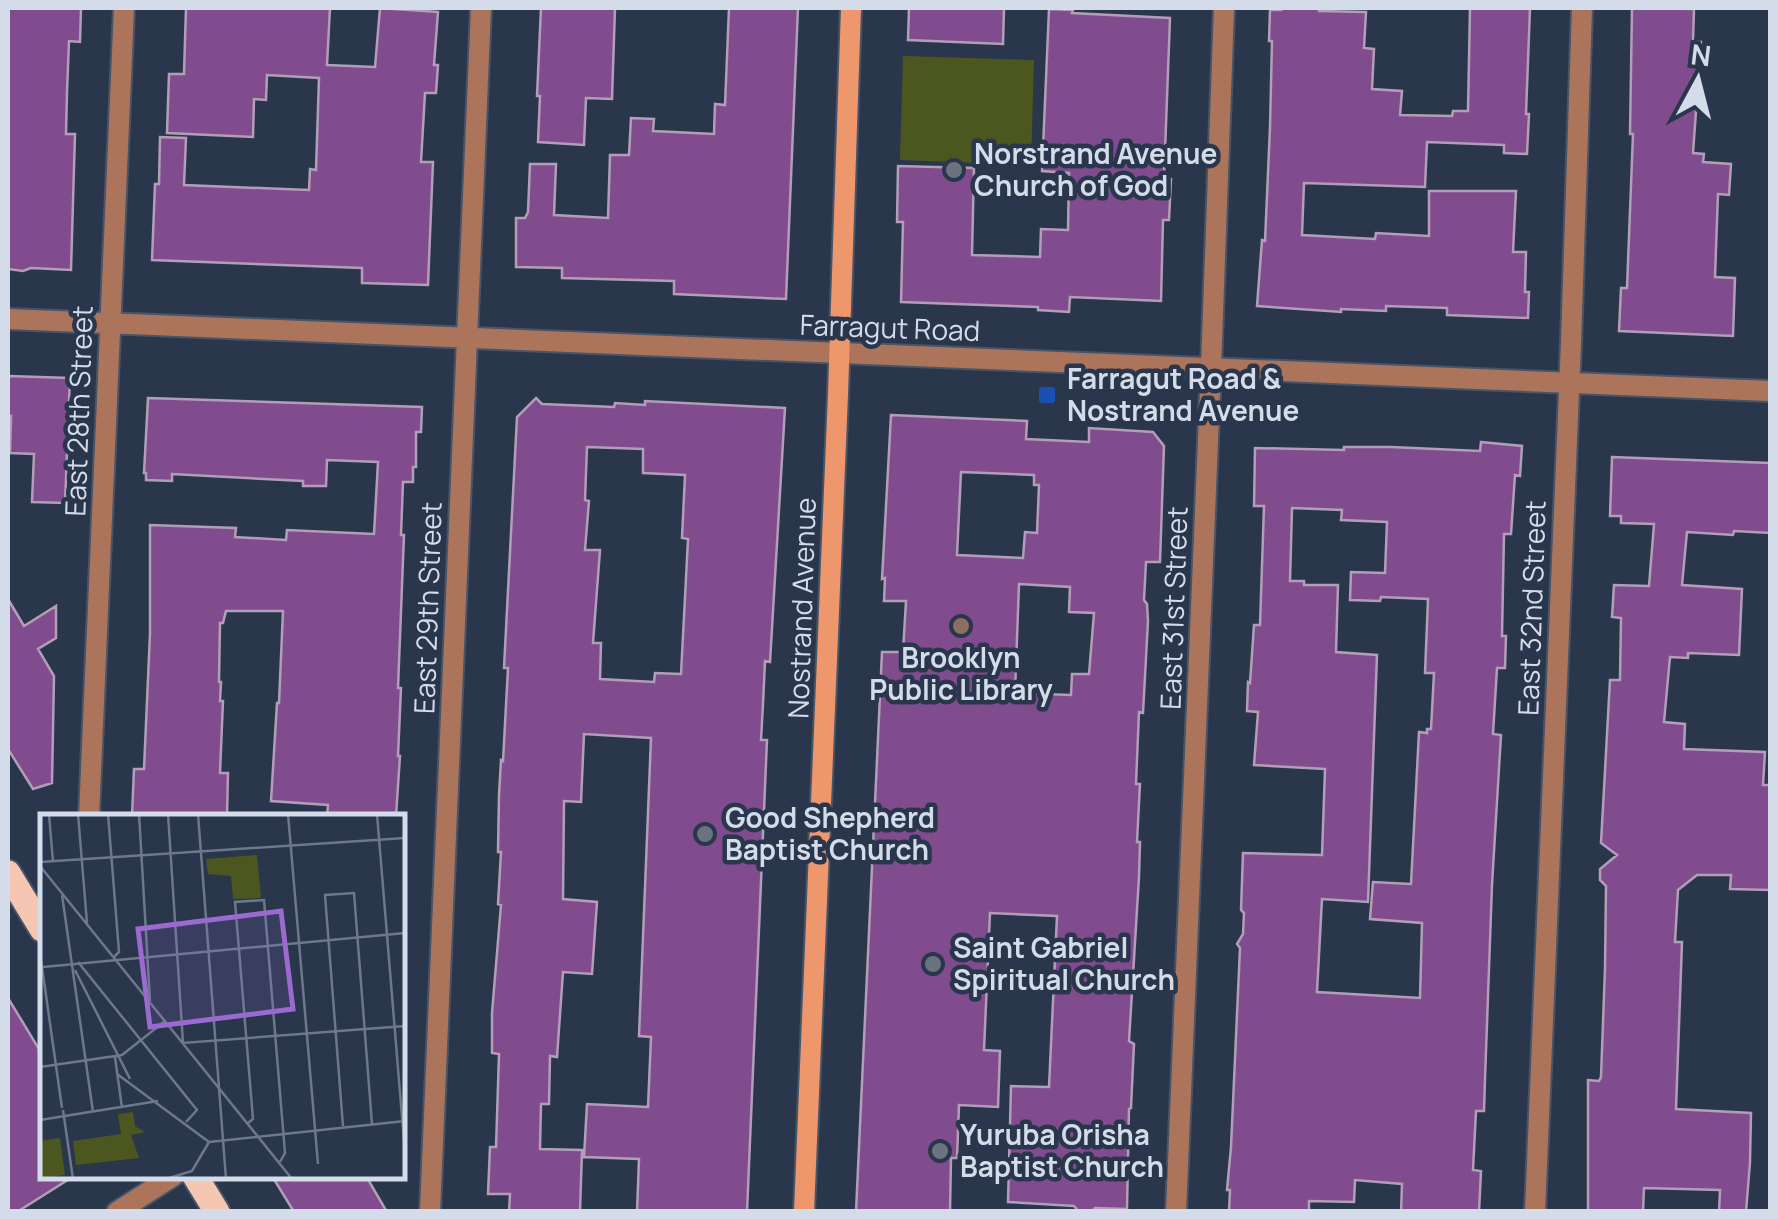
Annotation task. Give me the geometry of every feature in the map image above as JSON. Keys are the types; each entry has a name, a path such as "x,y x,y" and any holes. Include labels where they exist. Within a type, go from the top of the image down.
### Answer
{"main road":[{"name":"Nostrand Avenue","path":"804,1212 840,354 850,8"},
{"path":"8,873 38,910"},
{"path":"197,1179 217,1212"}],"street":[{"name":"East 28th Street","path":"89,814 124,8"},
{"name":"East 29th Street","path":"430,1212 481,8"},
{"name":"East 31st Street","path":"1176,1212 1224,8"},
{"name":"East 32nd Street","path":"1535,1212 1582,8"},
{"name":"Farragut Road","path":"8,319 1770,391"},
{"path":"116,1212 168,1179"}],"green space":[{"path":"903,56 1034,60 1031,165 900,160"}],"building":[{"path":"8,8 81,8 80,42 69,41 67,92 66,134 75,134 71,270 8,269"},
{"path":"186,8 330,8 327,65 375,67 380,8 438,12 436,93 425,93 421,162 433,162 428,285 362,283 362,268 152,260 160,137 186,138 184,185 309,190 310,169 316,170 319,78 267,75 266,100 254,99 253,137 167,133 169,74 184,74"},
{"path":"541,8 615,8 612,99 586,98 584,145 538,142"},
{"path":"729,8 798,8 786,299 674,294 674,281 562,278 562,268 516,267 516,218 525,218 528,212 530,164 556,164 554,215 608,218 610,155 629,155 631,118 654,119 653,131 714,134 715,104 725,105"},
{"path":"909,8 1004,8 1003,44 908,40"},
{"path":"1470,8 1530,8 1527,154 1504,153 1504,145 1427,142 1425,187 1304,183 1302,235 1375,239 1376,233 1429,236 1429,191 1516,191 1513,252 1526,252 1528,318 1447,315 1447,308 1386,306 1386,311 1341,312 1257,306 1262,240 1265,241 1270,10 1366,12 1364,48 1374,49 1372,89 1402,91 1400,115 1452,116 1453,111 1468,111"},
{"path":"1632,8 1694,9 1693,42 1701,42 1693,153 1704,154 1703,162 1731,164 1729,195 1718,194 1715,277 1735,278 1733,336 1619,331 1621,288 1627,288 1633,134"},
{"path":"1049,9 1170,18 1164,178 1171,179 1169,220 1163,220 1161,301 1070,297 1069,312 1038,307 901,302 903,222 897,222 898,166 974,168 972,255 1040,257 1041,229 1068,230 1069,173 1042,171"},
{"path":"8,376 70,378 65,503 32,502 34,454 10,453"},
{"path":"148,398 422,407 413,482 403,482 396,814 327,814 328,805 271,801 283,611 226,611 220,623 219,682 223,701 220,773 228,773 227,814 132,814 134,769 144,769 150,525 236,528 235,537 286,540 287,530 374,534 378,462 327,460 326,486 303,486 303,481 172,474 172,481 146,480"},
{"path":"536,398 542,404 614,407 615,403 645,405 645,401 785,408 770,662 765,661 761,740 767,740 747,1212 637,1212 639,1159 584,1157 587,1104 648,1107 651,1037 639,1036 651,738 584,734 581,802 564,801 563,899 597,902 592,974 563,972 557,1057 550,1056 549,1104 541,1104 540,1149 582,1150 580,1212 509,1212 510,1194 488,1194 490,1147 496,1147 499,1054 492,1053 492,1013 501,905 499,795 517,417","holes":["587,447 643,449 643,473 685,475 682,538 688,539 681,674 655,673 654,682 600,679 601,643 593,643 600,550 585,550 589,501 585,500"]},
{"path":"891,415 1027,421 1026,439 1089,442 1089,428 1153,432 1164,446 1160,562 1146,562 1144,600 1148,621 1136,784 1140,784 1140,842 1129,1041 1134,1044 1127,1209 1079,1212 1074,1206 1008,1202 1011,1086 1049,1087 1057,916 990,913 984,1050 1000,1051 998,1107 959,1105 957,1158 951,1158 950,1212 856,1212 882,652 903,652 906,601 884,601 885,578 882,579","holes":["961,472 1034,475 1034,485 1039,485 1037,533 1025,532 1023,558 957,555","1019,584 1070,587 1069,612 1094,613 1089,674 1072,674 1071,695 1015,693"]},
{"path":"1481,442 1522,446 1520,476 1515,475 1511,534 1504,534 1505,668 1497,668 1493,734 1501,735 1484,1111 1476,1111 1473,1170 1481,1171 1479,1212 1401,1212 1402,1184 1355,1180 1354,1202 1309,1201 1309,1212 1229,1212 1240,948 1237,944 1243,934 1244,913 1243,853 1322,855 1325,769 1254,765 1258,712 1247,711 1248,682 1254,625 1260,625 1264,506 1254,506 1255,448 1480,451","holes":["1292,508 1342,510 1341,520 1387,522 1385,573 1351,572 1350,600 1428,599 1425,673 1434,673 1431,729 1419,732 1411,884 1373,882 1370,919 1422,923 1420,998 1317,992 1322,899 1368,902 1377,655 1336,652 1338,585 1290,581"]},
{"path":"1612,457 1770,463 1770,533 1687,532 1682,585 1742,589 1739,655 1688,653 1688,658 1670,657 1664,722 1685,724 1684,749 1765,752 1763,785 1770,785 1770,890 1730,889 1731,875 1697,875 1678,890 1675,942 1682,942 1676,1109 1751,1113 1746,1212 1719,1212 1720,1190 1644,1188 1643,1212 1588,1212 1588,1080 1599,1081 1601,1077 1605,968 1606,886 1600,880 1600,869 1617,855 1601,843 1610,680 1620,680 1621,618 1612,617 1614,585 1649,586 1654,524 1621,523 1621,516 1610,516"},
{"path":"8,599 24,626 56,606 56,638 38,649 54,676 52,783 33,789 8,749"},
{"path":"8,998 40,1051 40,1179 69,1179 17,1212 8,1212"},
{"path":"274,1179 368,1179 387,1212 294,1212"}],"place":[{"name":"Norstrand Avenue Church of God","path":"954,170"},
{"name":"Farragut Road & Nostrand Avenue","path":"1047,395"},
{"name":"Brooklyn Public Library","path":"961,626"},
{"name":"Good Shepherd Baptist Church","path":"705,834"},
{"name":"Saint Gabriel Spiritual Church","path":"933,964"},
{"name":"Yuruba Orisha Baptist Church","path":"940,1151"}]}
